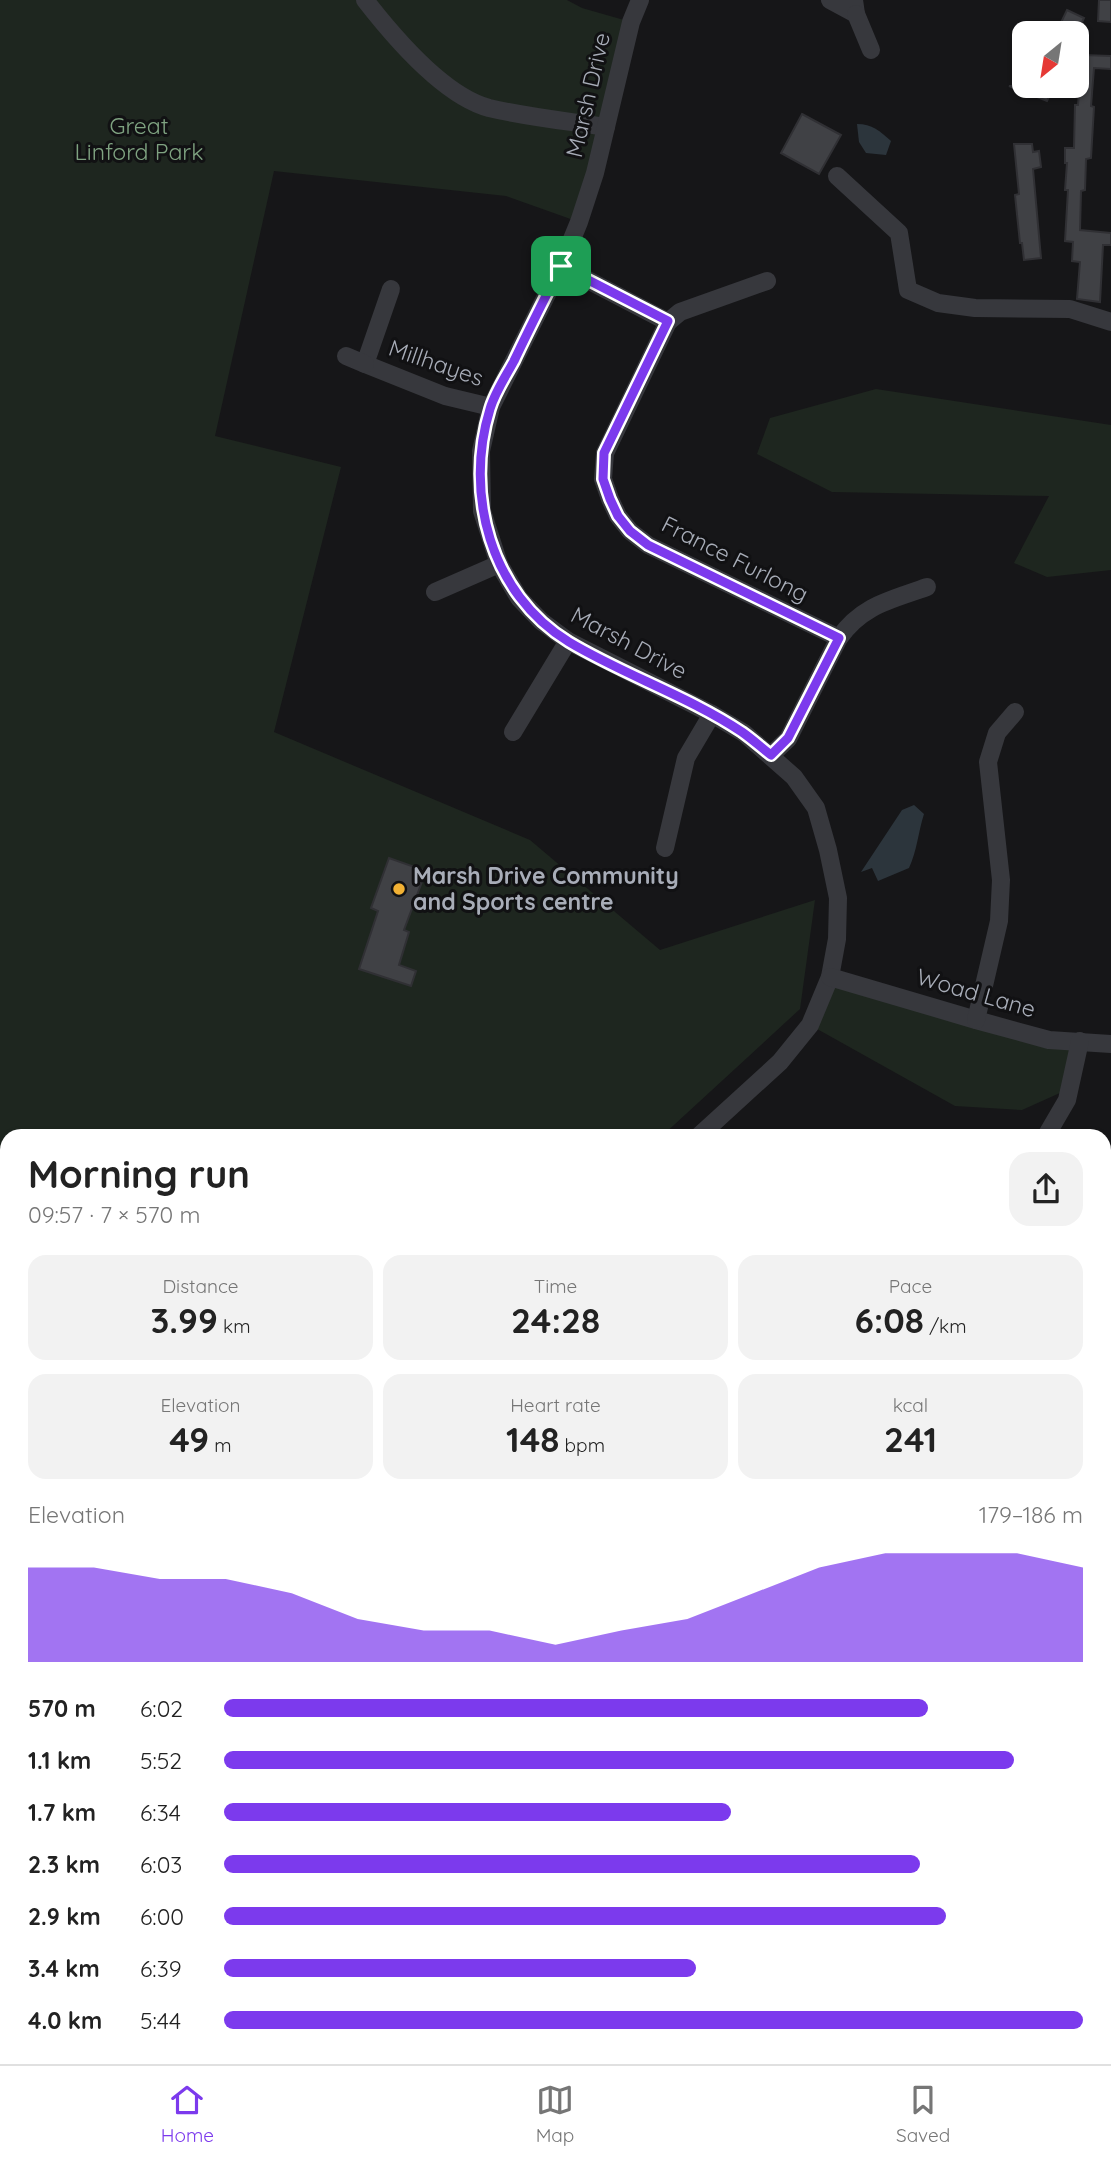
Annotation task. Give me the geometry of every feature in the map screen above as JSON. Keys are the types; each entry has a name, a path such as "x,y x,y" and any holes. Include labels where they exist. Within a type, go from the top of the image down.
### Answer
{"street":[{"path":"365,0 397,38 433,74 465,97 487,107 606,127"},
{"name":"Marsh Drive","path":"640,0 631,22 595,173 579,222 561,266 491,407 481,451 482,511 499,564 519,598 541,621 568,641 744,733 794,777 816,808 838,898 837,939 830,977 810,1025 780,1062 707,1129"},
{"path":"830,0 855,7 871,50"},
{"path":"837,176 899,233 908,290 938,303 975,308 1070,309 1111,322"},
{"path":"561,266 668,321 680,312 767,281"},
{"name":"Millhayes","path":"365,364 391,289"},
{"name":"France Furlong","path":"668,321 604,453 603,479 618,516 630,531 648,545 839,638"},
{"name":"Millhayes","path":"346,356 445,396 491,407"},
{"path":"435,592 499,564"},
{"path":"771,755 788,738 839,638 850,623 869,609 927,587"},
{"path":"513,732 568,641"},
{"path":"976,1020 999,921 1001,880 988,762 997,733 1015,712"},
{"path":"665,848 686,758 712,714"},
{"name":"Woad Lane","path":"830,977 1049,1040 1111,1044"},
{"path":"1050,1129 1067,1100 1080,1041"}],"green space":[{"name":"Great Linford Park","path":"0,0 567,0 582,8 631,22 579,222 506,196 274,171 215,436 341,467 274,732 530,840 660,950 815,900 800,1009 670,1129 0,1129"},
{"path":"876,389 1111,425 1111,570 1047,577 1014,563 1049,496 832,492 757,454 770,418"},
{"path":"830,977 1080,1041 1071,1088 1022,1110 955,1106 810,1025"}],"shaded area":[{"path":"857,124 876,129 891,141 886,155 866,153 859,142"},
{"path":"914,805 924,814 909,868 878,881 872,868 861,872 902,810"}],"building":[{"path":"1099,0 1111,0 1111,22 1098,21"},
{"path":"1067,10 1084,18 1083,21 1062,21"},
{"path":"1089,55 1111,56 1111,69 1094,68 1091,158 1086,159 1085,190 1081,191 1080,230 1111,233 1111,245 1103,245 1100,302 1077,299 1080,262 1072,261 1073,242 1065,241 1068,190 1065,190 1065,148 1074,148 1075,105 1078,105 1079,98 1089,98"},
{"path":"802,114 841,135 819,174 781,153"},
{"path":"1014,144 1032,144 1033,152 1039,151 1041,167 1033,169 1041,258 1024,260 1015,195 1019,194"},
{"path":"389,858 426,871 404,930 409,932 399,965 416,971 411,986 359,969 378,911 371,908"}],"place":[{"name":"Marsh Drive Community and Sports centre","path":"399,889"}],"route":[{"path":"561,266 668,321 604,453 603,479 618,516 630,531 648,545 839,638 788,738 771,755 744,733 712,714 568,641 541,621 519,598 499,564 482,511 481,451 491,407 561,266"}]}
